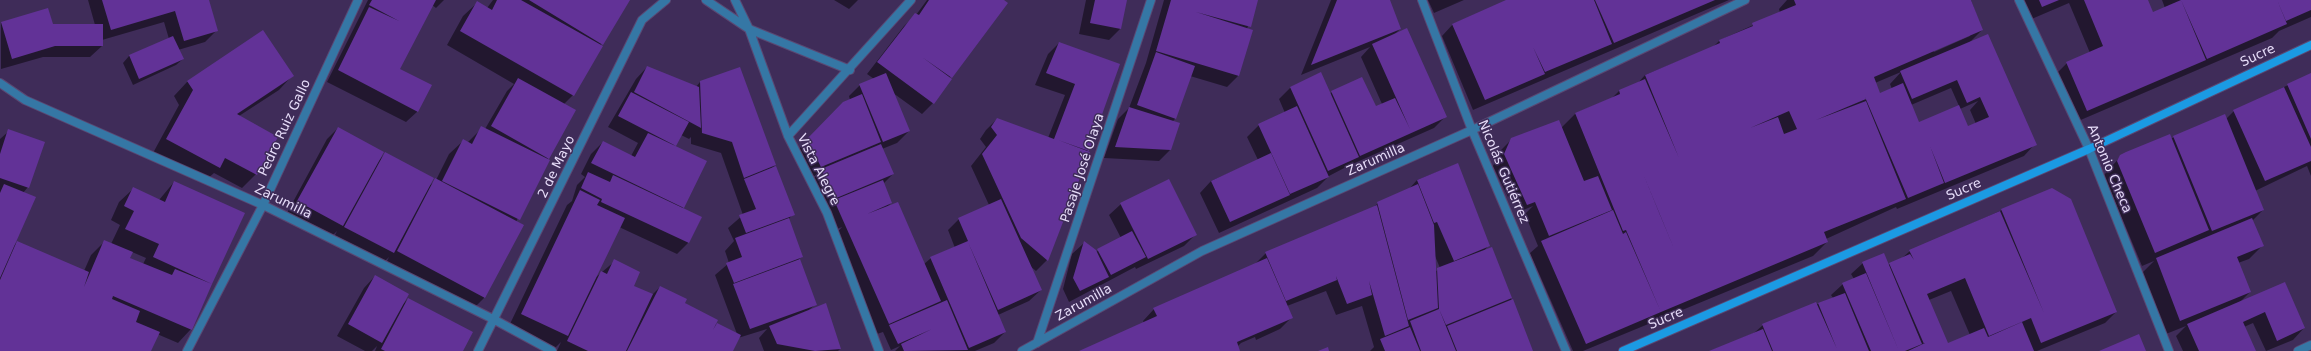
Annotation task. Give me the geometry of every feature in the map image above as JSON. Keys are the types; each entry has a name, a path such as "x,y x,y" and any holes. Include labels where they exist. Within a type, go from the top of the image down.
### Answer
{"street":[{"name":"Pedro Ruiz Gallo","path":"188,351 263,205 358,0"},
{"name":"2 de Mayo","path":"478,351 495,320 642,20 666,0"},
{"path":"706,0 749,29 850,70"},
{"name":"Vista Alegre","path":"735,0 749,29 788,136 827,213 879,351"},
{"path":"788,136 850,70 911,0"},
{"name":"Pasaje José Olaya","path":"1037,343 1151,0"},
{"name":"Nicolás Gutiérrez","path":"1422,0 1472,130 1566,351"},
{"name":"Zarumilla","path":"1022,351 1202,251 1472,130 1745,0"},
{"name":"Antonio Checa","path":"2018,0 2089,149 2169,351"},
{"name":"Sucre","path":"1623,351 2089,149 2311,45"},
{"name":"Zarumilla","path":"0,83 25,100 263,205 495,320 552,351"},
{"path":"2298,351 2311,345"}],"building":[{"path":"102,0 209,0 218,31 184,41 175,11 111,30"},
{"path":"372,0 436,0 400,69 432,85 418,112 338,70 369,7 399,21 369,5"},
{"path":"497,0 521,0 603,46 574,96 460,31 477,1 492,10"},
{"path":"529,0 630,0 603,45"},
{"path":"929,0 1004,0 1008,3 952,78 922,57 952,79 934,104 877,62 915,13 919,15"},
{"path":"1095,0 1127,0 1121,29 1090,23"},
{"path":"1171,0 1258,0 1251,27 1196,12 1253,30 1239,76 1156,51"},
{"path":"1337,0 1390,0 1401,29 1311,65"},
{"path":"1506,0 1594,0 1612,44 1545,72 1533,47 1545,74 1485,100 1452,24"},
{"path":"1595,0 1715,0 1614,43"},
{"path":"1794,0 1971,0 1983,30 1874,77 1880,93 1903,83 1919,122 1959,105 1968,126 1989,117 1980,97 1967,103 1957,80 1912,99 1900,71 1988,34 2037,145 1945,183 1930,146 1944,183 1908,198 1866,99 1816,120 1866,101 1906,199 1824,232 1828,242 1661,312 1626,230 1623,231 1575,113 1620,94 1619,90 1645,79 1679,158 1645,75 1720,43 1719,40 1753,26 1752,23 1796,5","holes":["1789,111 1797,129 1784,134 1778,117 1750,128"]},
{"path":"2039,0 2059,0 2042,7"},
{"path":"2084,0 2148,0 2153,12 2181,0 2206,60 2087,111 2066,62 2103,46"},
{"path":"2181,0 2277,0 2287,24 2207,59"},
{"path":"2277,0 2311,0 2311,10 2286,21"},
{"path":"48,8 53,24 103,24 103,46 55,46 12,59 1,22"},
{"path":"1407,28 1447,117 1360,156 1331,91 1362,77 1376,106 1395,98 1410,129 1372,44"},
{"path":"263,30 294,76 237,114 278,137 257,175 225,158 220,168 166,139 193,90 187,81"},
{"path":"173,36 184,59 139,79 129,55"},
{"path":"1059,42 1120,64 1089,151 1058,140 1090,152 1048,261 1021,238 982,154 997,135 991,127 997,118 1054,139 1075,84 1046,73"},
{"path":"1156,52 1195,66 1176,119 1137,105"},
{"path":"647,66 699,87 701,128 634,92"},
{"path":"740,67 776,165 744,178 732,142 702,133 700,81"},
{"path":"1321,72 1359,157 1328,171 1290,87"},
{"path":"886,73 910,131 883,142 859,84"},
{"path":"2311,73 2311,139 2287,84"},
{"path":"518,78 576,110 549,159 491,126"},
{"path":"2284,87 2311,147 2311,161 2265,181 2233,110"},
{"path":"631,92 689,122 676,146 618,116"},
{"path":"862,94 881,142 821,167 807,139 843,102"},
{"path":"1297,106 1329,177 1290,194 1258,124"},
{"path":"1129,107 1180,123 1171,150 1115,147"},
{"path":"2225,114 2264,210 2212,231 2173,136"},
{"path":"1559,120 1584,181 1598,176 1612,210 1549,236 1535,202 1527,205 1504,154 1511,138"},
{"path":"481,126 550,160 520,220 442,181 463,139 472,144"},
{"path":"338,127 384,152 343,226 297,201"},
{"path":"8,129 45,142 29,188 0,178 0,154"},
{"path":"648,133 707,161 684,208 591,163 603,141 635,157"},
{"path":"2170,134 2209,230 2155,253 2117,161 2120,155"},
{"path":"881,144 894,174 834,199 821,169"},
{"path":"385,152 434,178 394,253 344,227"},
{"path":"1271,153 1290,195 1230,222 1211,181"},
{"path":"1458,163 1490,246 1454,261 1437,222 1434,223 1417,180"},
{"path":"776,166 795,215 746,233 739,215 756,209 744,179"},
{"path":"588,172 610,182 613,175 702,217 689,243 601,202 602,199 581,188"},
{"path":"435,178 524,225 485,298 397,251"},
{"path":"1169,179 1197,235 1148,259 1120,203"},
{"path":"883,180 892,203 867,214 898,202 941,301 889,324 834,200"},
{"path":"174,181 245,213 212,284 153,257 159,244 125,229 134,211 124,206 133,187 165,202"},
{"path":"4,184 36,197 0,278 0,193"},
{"path":"1418,184 1434,225 1438,308 1408,320 1377,202"},
{"path":"2052,188 2071,199 2117,312 2041,343 2031,318 1989,336 1965,278 1927,294 1948,343 1984,328 1988,337 2022,322 2034,351 1908,351 1924,344 1889,263 1910,254 1914,260 1909,250 2000,211 2044,313 2001,209"},
{"path":"580,190 600,200 597,205 625,218 568,336 521,314"},
{"path":"1001,199 1042,290 998,310 968,242 1006,332 969,348 930,257 968,241 958,218"},
{"path":"1377,205 1409,326 1385,336 1369,281 1372,295 1347,304 1336,276 1337,280 1286,301 1265,252"},
{"path":"1613,210 1623,234 1626,232 1661,312 1586,344 1541,241"},
{"path":"789,218 803,257 734,283 726,263 742,257 735,238"},
{"path":"2252,218 2264,246 2237,257 2251,292 2180,321 2156,258"},
{"path":"1132,231 1146,257 1111,275 1097,249"},
{"path":"104,240 133,252 130,258 172,275 175,269 212,284 192,330 113,296 112,299 140,311 136,322 160,332 151,351 0,351 0,280 17,241 89,272 84,287"},
{"path":"1084,241 1096,250 1109,277 1080,291 1073,278"},
{"path":"1492,247 1512,298 1446,325 1439,309 1437,268"},
{"path":"1884,253 1922,344 1905,351 1899,351 1862,262"},
{"path":"1267,258 1293,318 1237,342 1240,351 1079,351 1157,316 1153,308"},
{"path":"614,259 640,272 634,286 653,294 626,351 588,351 567,341 601,271 607,274"},
{"path":"800,259 817,305 750,329 733,284"},
{"path":"1866,273 1899,351 1871,351 1842,283"},
{"path":"375,275 409,294 382,343 348,324"},
{"path":"2285,282 2305,328 2277,341 2265,312 2243,322 2256,351 2199,351 2187,324"},
{"path":"660,286 687,299 685,303 718,320 713,330 717,323 741,335 733,351 627,351"},
{"path":"1845,293 1869,351 1773,351 1762,324 1816,302 1837,349 1818,303"},
{"path":"408,298 473,332 463,351 385,351 381,349"},
{"path":"1513,299 1533,351 1457,351 1447,326"},
{"path":"947,300 968,350 904,351 901,344 932,329 898,344 889,325"},
{"path":"826,303 841,349 815,351 777,344 769,326"},
{"path":"1439,309 1456,351 1421,351 1410,321"},
{"path":"1410,327 1420,351 1385,351 1380,339"},
{"path":"1763,329 1772,351 1709,351"},
{"path":"2139,334 2146,351 2099,351"},
{"path":"1328,347 1329,351 1318,351"}]}
